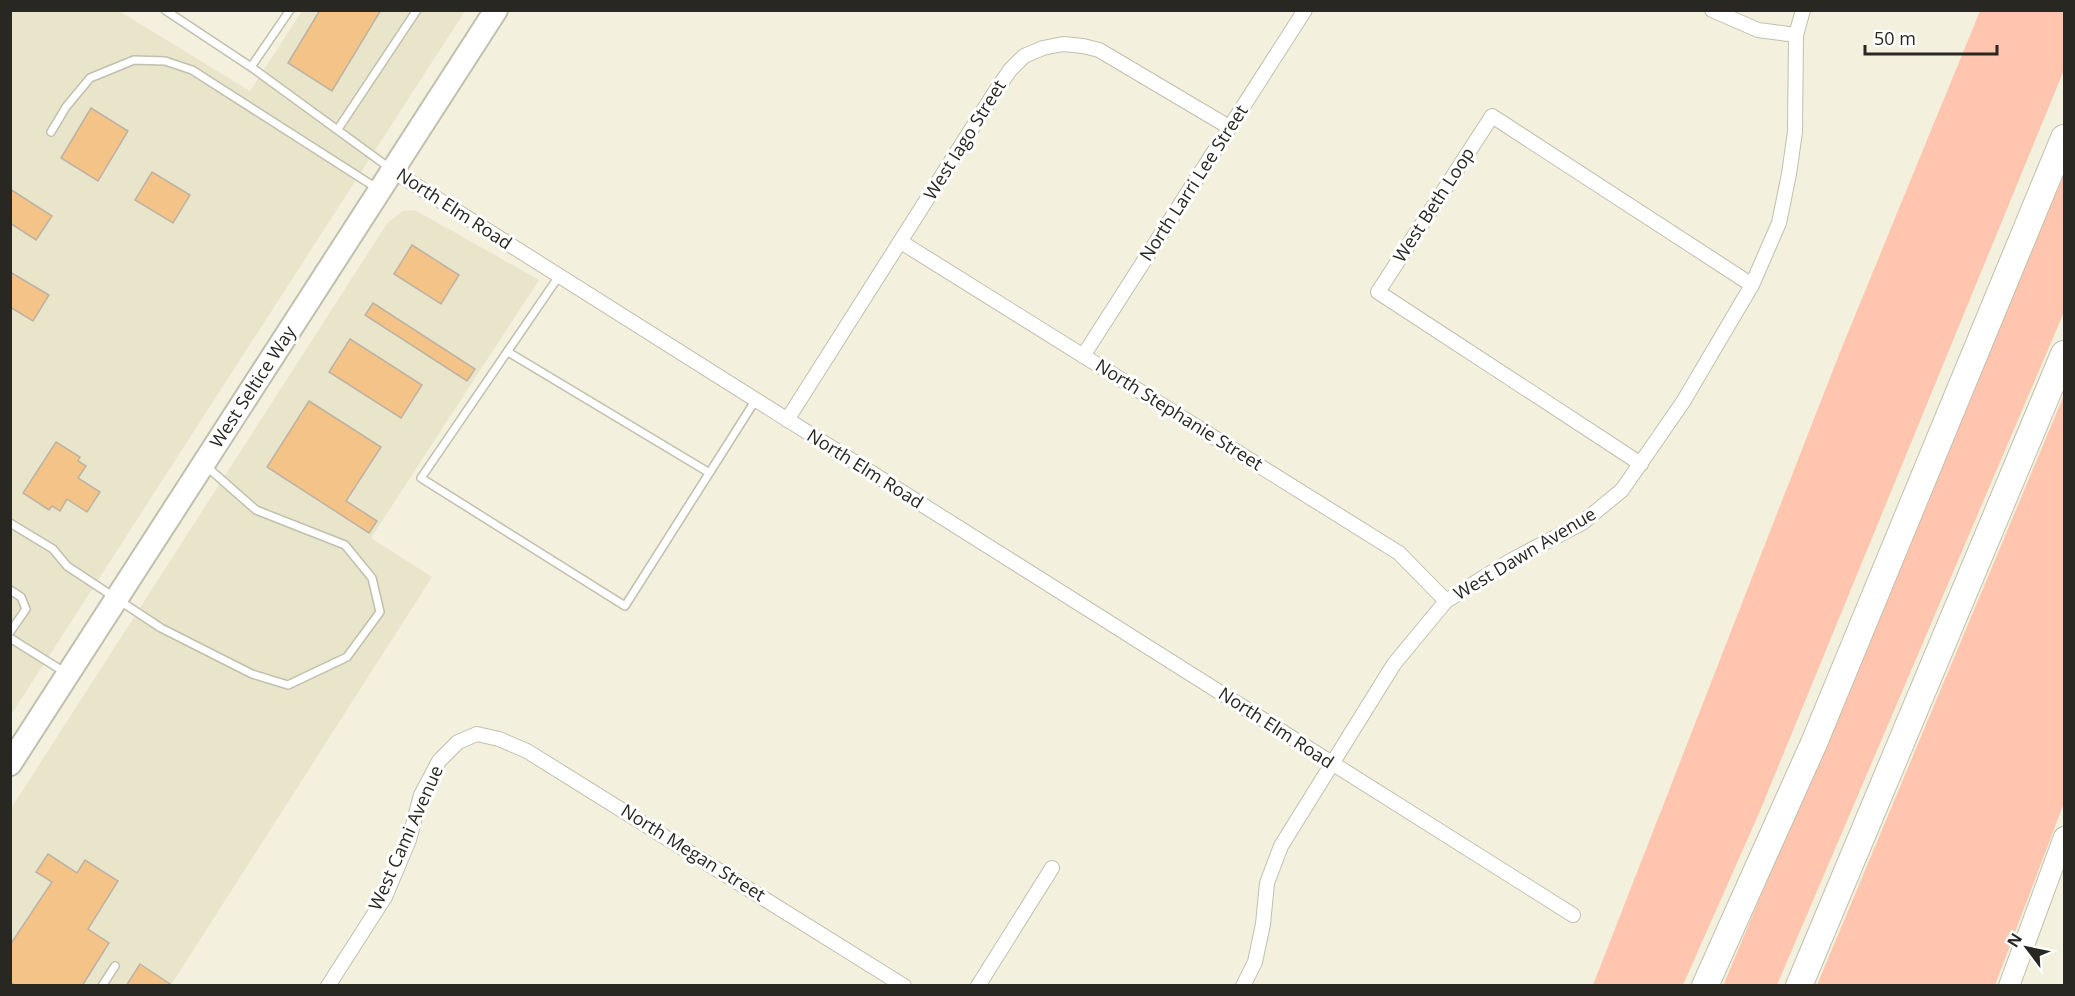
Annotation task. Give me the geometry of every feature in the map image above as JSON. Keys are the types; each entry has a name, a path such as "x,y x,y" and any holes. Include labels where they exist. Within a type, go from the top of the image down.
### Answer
{"highway":[{"path":"1705,986 1814,743 2061,155"},
{"path":"1799,986 2064,354"}],"main road":[{"name":"West Seltice Way","path":"10,764 496,10"}],"street":[{"name":"North Larri Lee Street","path":"1083,356 1305,10"},
{"path":"1712,10 1758,30 1796,35"},
{"name":"West Dawn Avenue","path":"1243,986 1255,962 1263,924 1267,882 1281,846 1394,664 1446,601 1510,561 1582,523 1622,490 1683,402 1752,285 1779,223 1789,174 1795,132 1796,35 1803,10"},
{"name":"West Iago Street","path":"787,420 1010,70 1024,56 1043,48 1063,44 1100,50 1229,127"},
{"name":"West Beth Loop","path":"1641,464 1378,292 1492,116 1752,285"},
{"name":"North Elm Road","path":"393,171 1573,915"},
{"name":"North Stephanie Street","path":"901,242 1399,553 1446,601"},
{"name":"West Cami Avenue","path":"328,986 385,897 409,840 421,795 439,761 458,742 477,734"},
{"name":"North Megan Street","path":"477,734 499,739 527,751 904,986"},
{"path":"2009,986 2064,837"},
{"path":"978,986 1052,868"}],"lane":[{"name":"North Elm Road","path":"165,10 338,129 393,171"},
{"path":"250,67 290,10"},
{"path":"338,129 417,10"},
{"path":"51,132 66,107 90,78 134,60 165,61 192,70 380,190"},
{"path":"559,276 508,352 489,375 421,478 624,606 755,401"},
{"path":"508,352 708,472"},
{"path":"10,523 53,549 68,566 161,628 252,674 288,685 347,657 380,612 372,578 345,545 256,510 204,464"},
{"path":"10,590 21,597 26,609 10,632"},
{"path":"10,638 68,674"},
{"path":"102,986 115,966"}],"shaded area":[{"path":"11,11 119,11 250,91 302,11 465,11 11,715"},
{"path":"1980,11 2064,11 2064,70 1760,811 1683,985 1593,985 1840,352"},
{"path":"2064,169 2064,312 1777,985 1723,986"},
{"path":"415,210 539,280 371,538 432,577 171,985 11,985 10,810 388,222 403,211"},
{"path":"2064,395 2064,803 1995,985 1817,985"}],"building":[{"path":"320,10 381,10 332,91 288,63"},
{"path":"91,108 128,131 98,181 61,158"},
{"path":"152,172 190,195 173,223 135,200"},
{"path":"10,189 52,216 36,240 10,223"},
{"path":"412,245 459,275 441,304 394,274"},
{"path":"10,272 49,295 33,321 10,307"},
{"path":"373,303 475,369 467,381 365,315"},
{"path":"350,339 422,385 401,418 329,372"},
{"path":"309,401 381,447 346,501 377,521 369,533 267,467"},
{"path":"56,442 80,457 78,461 86,466 78,478 100,492 87,512 67,499 60,511 52,506 49,510 23,493"},
{"path":"48,854 77,873 85,860 118,881 88,929 109,943 82,986 16,986 10,982 10,945 52,882 36,872"},
{"path":"140,964 173,986 126,986"}]}
